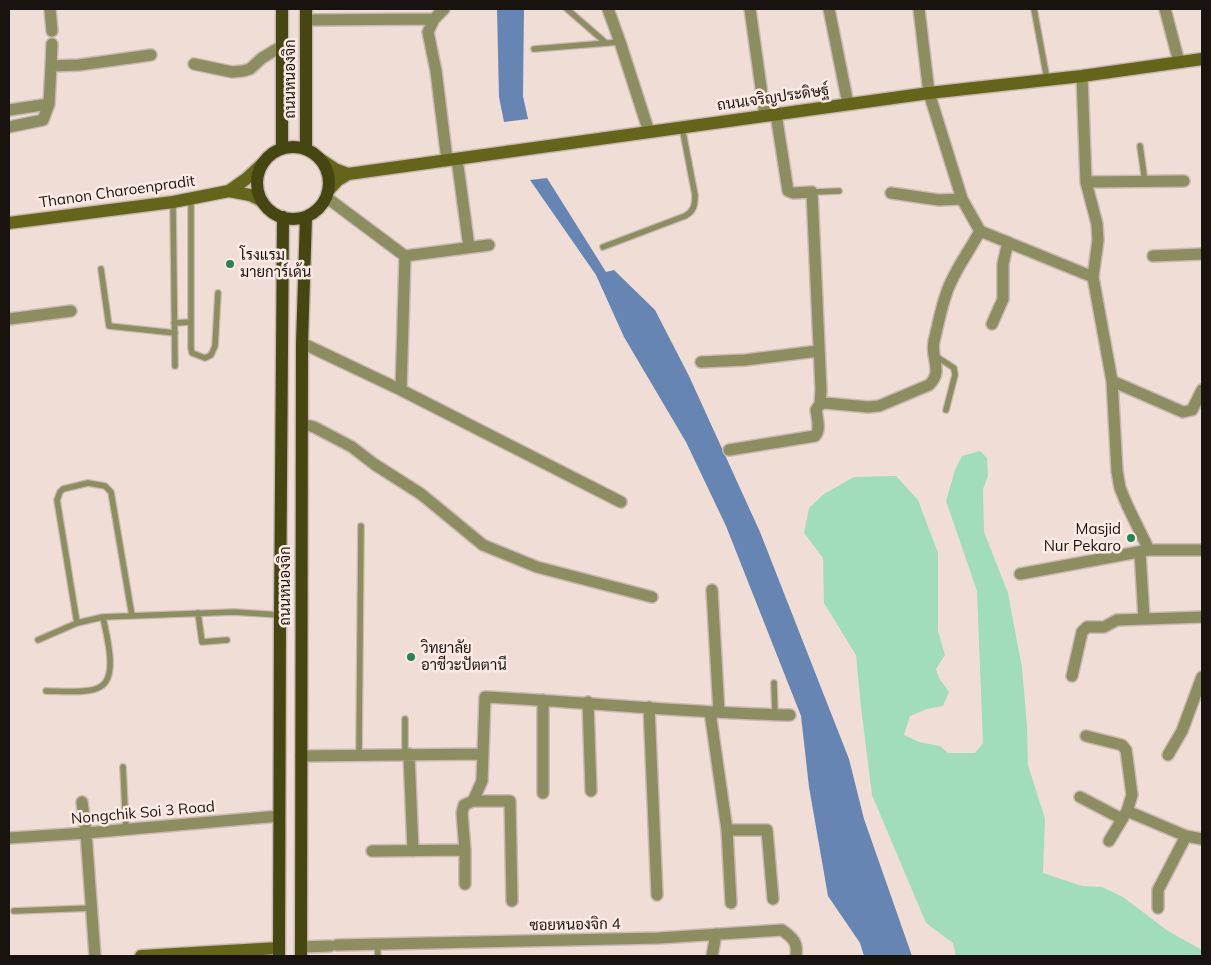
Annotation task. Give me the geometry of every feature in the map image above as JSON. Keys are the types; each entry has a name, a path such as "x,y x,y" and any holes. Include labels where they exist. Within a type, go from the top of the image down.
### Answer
{"main road":[{"name":"ถนนหนองจิก","path":"282,9 282,148"},
{"name":"ถนนหนองจิก","path":"306,14 306,149"},
{"name":"ถนนเจริญประดิษฐ์","path":"348,174 929,93 1082,76 1202,59"},
{"path":"229,191 246,179 271,154 282,148 294,147 312,151 335,169 348,174"},
{"path":"320,159 328,174 327,194"},
{"path":"262,202 258,192 257,180 263,163"},
{"path":"229,191 250,195 262,202 272,212 283,218 294,219 316,211 338,180 348,174"},
{"name":"Thanon Charoenpradit","path":"9,223 173,202 229,191"},
{"name":"ถนนหนองจิก","path":"301,952 302,343 306,216"},
{"name":"ถนนหนองจิก","path":"279,952 279,675 283,218"},
{"path":"279,675 301,677"},
{"path":"141,956 301,952"}],"street":[{"path":"50,9 52,32"},
{"path":"444,9 434,19 428,32 469,247"},
{"path":"608,9 649,132"},
{"path":"729,450 815,436 818,429 816,410 820,404 821,390 812,192 793,193 788,191 770,115 750,9"},
{"path":"830,9 848,104"},
{"path":"919,9 929,93 962,200 980,231 1092,278"},
{"path":"1165,9 1179,62"},
{"path":"306,14 434,19"},
{"path":"9,127 43,120 49,104 52,44"},
{"path":"194,64 232,72 243,71 250,69 262,58 282,46"},
{"path":"51,66 79,65 151,55"},
{"path":"1082,76 1086,182 1097,224 1098,240 1092,278 1112,381 1117,471 1120,488 1144,551 1144,618"},
{"path":"9,110 49,104"},
{"path":"1086,182 1184,181"},
{"path":"890,193 939,200 962,200"},
{"path":"327,194 405,256 489,245"},
{"path":"820,404 825,402 868,407 879,406 929,385 935,380 937,372 933,345 947,292 980,231"},
{"path":"992,324 1003,299 1003,264 1008,242"},
{"path":"1153,256 1202,254"},
{"path":"401,390 405,256"},
{"path":"9,319 71,311"},
{"path":"302,343 401,390 621,502"},
{"path":"701,362 746,360 818,351"},
{"path":"1112,381 1183,412 1192,410 1202,390"},
{"path":"302,424 314,427 352,447 374,464 421,494 483,545 536,567 652,597"},
{"path":"1020,574 1144,551 1202,550"},
{"path":"712,590 714,712 732,903"},
{"path":"1072,676 1084,629 1087,627 1104,627 1117,620 1202,617"},
{"path":"1168,755 1182,731 1202,677"},
{"path":"473,801 482,782 485,697 790,715"},
{"path":"542,700 542,793"},
{"path":"588,702 591,791"},
{"path":"649,707 657,895"},
{"path":"1086,736 1122,745 1126,750 1132,795 1125,815 1109,841"},
{"path":"407,754 413,851"},
{"path":"301,756 484,754"},
{"path":"1080,797 1125,815 1186,836 1202,839"},
{"path":"465,884 462,813 464,805 473,801 510,801 512,901"},
{"path":"82,802 95,956"},
{"name":"Nongchik Soi 3 Road","path":"9,838 126,830 279,816"},
{"path":"726,830 767,830 773,899"},
{"path":"1158,908 1158,890 1186,836"},
{"path":"372,851 465,850"},
{"name":"ซอยหนองจิก 4","path":"301,952 333,945 659,938 782,930 794,939 796,956"},
{"path":"712,956 716,934"}],"lane":[{"path":"567,9 606,43"},
{"path":"1034,9 1047,79"},
{"path":"534,49 620,42"},
{"path":"603,247 691,212 694,204 694,194 682,127"},
{"path":"1140,146 1146,182"},
{"path":"812,192 839,191"},
{"path":"191,198 192,354 205,358 211,355 215,346 218,293"},
{"path":"173,202 175,366"},
{"path":"101,269 109,326 174,333"},
{"path":"174,323 191,322"},
{"path":"934,355 954,368 946,410"},
{"path":"77,623 57,500 60,492 63,490 88,483 105,486 111,492 132,616"},
{"path":"359,754 361,526"},
{"path":"38,640 77,623 103,617 234,612 280,615"},
{"path":"198,613 202,642 227,640"},
{"path":"46,692 91,690 100,687 107,681 110,671 110,660 103,617"},
{"path":"774,683 775,714"},
{"path":"405,719 407,754"},
{"path":"123,767 126,830"},
{"path":"14,911 92,908"},
{"path":"377,944 378,956"}],"green space":[{"path":"980,451 987,458 988,476 983,489 984,532 1008,593 1022,668 1028,765 1045,819 1043,873 1082,886 1102,887 1123,897 1168,931 1202,950 1202,956 956,956 953,943 926,923 872,795 856,655 824,603 823,558 804,533 809,508 824,494 854,477 896,476 918,500 938,553 938,631 945,655 936,669 939,678 949,692 943,706 927,709 910,716 904,735 919,742 940,746 948,753 975,753 983,743 977,591 946,501 955,470 962,456"}],"water":[{"path":"497,9 524,9 523,96 528,119 504,122 499,97"},
{"path":"547,178 606,272 614,270 655,310 689,376 760,532 849,759 864,819 912,956 864,956 860,943 828,896 809,787 801,716 726,526 686,442 624,337 596,275 530,180"}],"place":[{"name":"โรงแรม มายการ์เด้น","path":"230,264"},
{"name":"Masjid Nur Pekaro","path":"1131,538"},
{"name":"วิทยาลัย อาชีวะปัตตานี","path":"411,657"}]}
